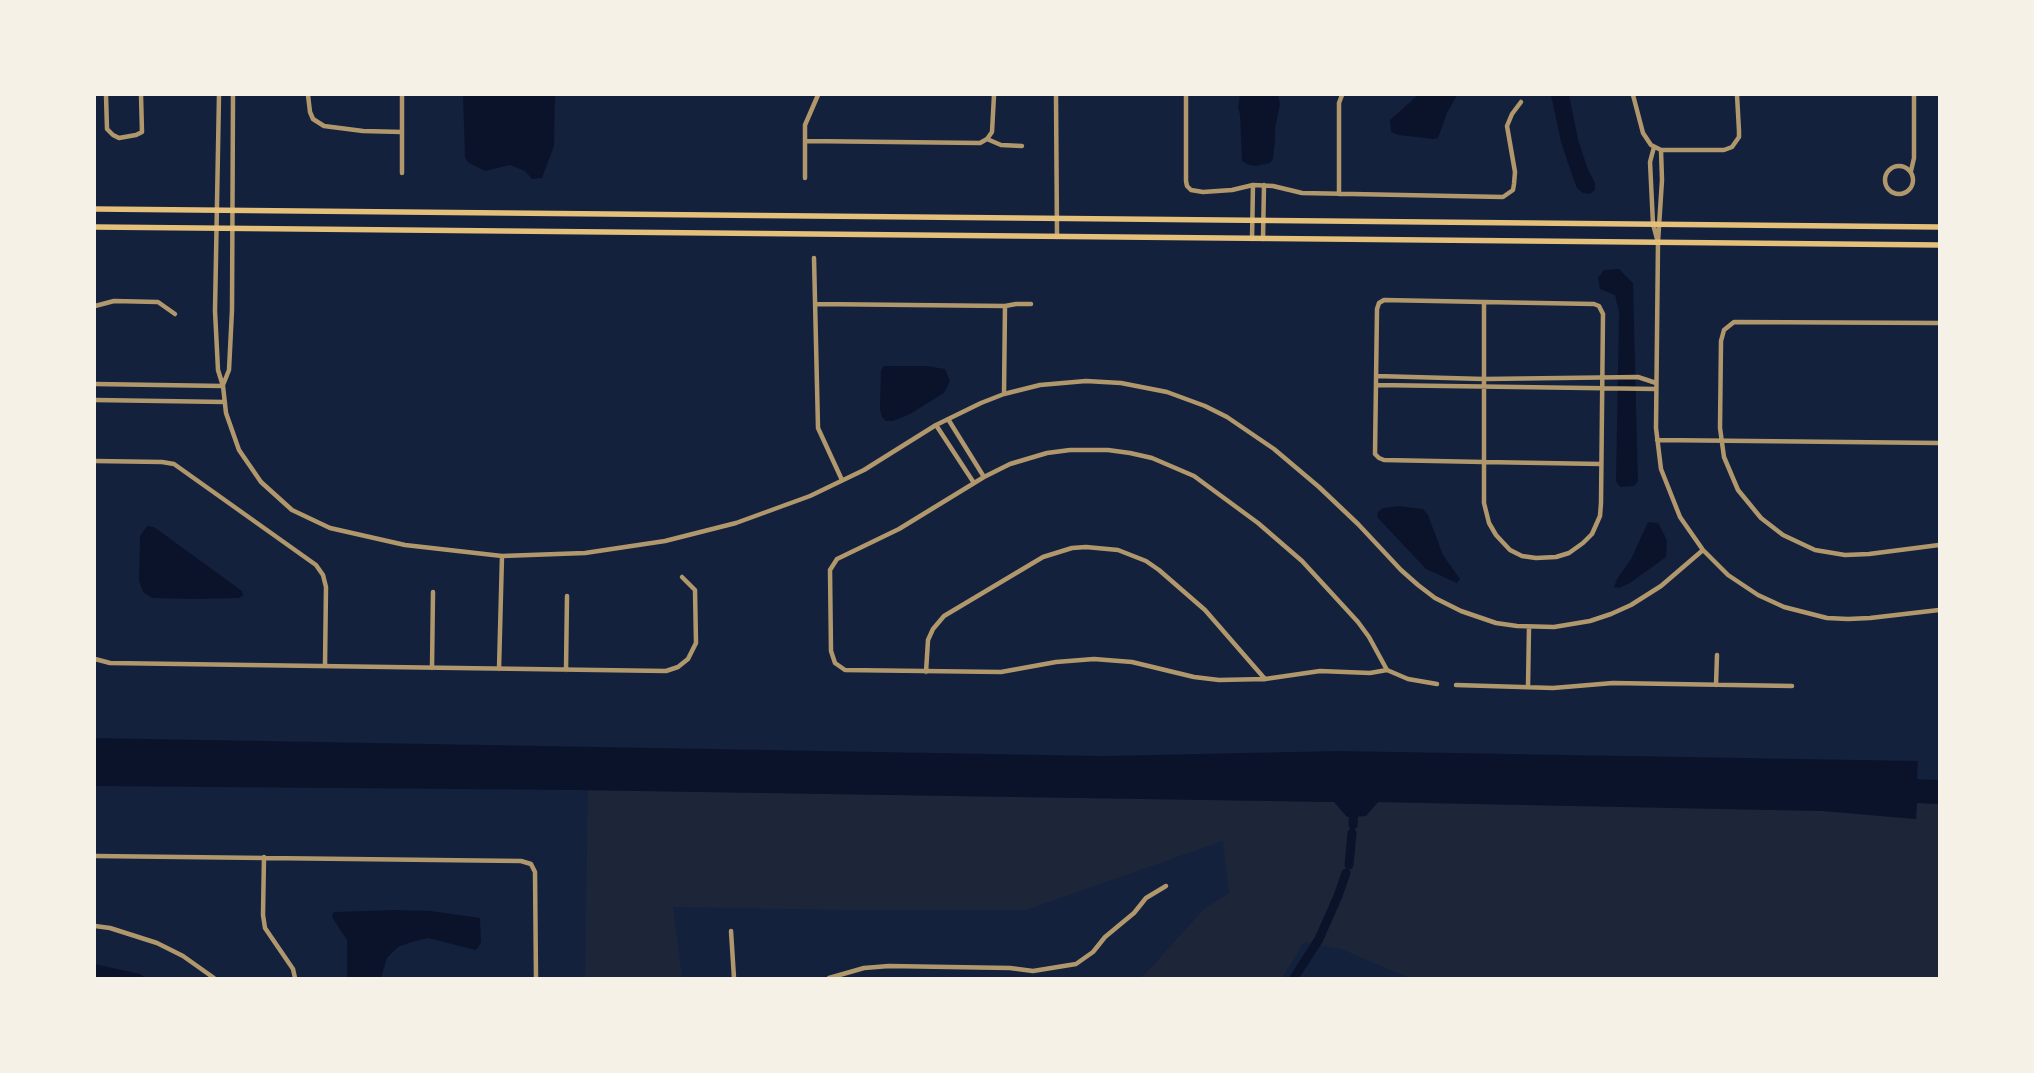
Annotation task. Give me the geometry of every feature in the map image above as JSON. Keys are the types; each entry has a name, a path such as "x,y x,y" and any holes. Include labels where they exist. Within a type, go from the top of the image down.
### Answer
{"main road":[{"path":"95,209 1939,227"},
{"path":"95,227 1939,245"}],"street":[{"path":"106,95 107,128 113,135 119,138 142,132 141,95"},
{"path":"219,95 216,321 218,370 232,432 249,467 274,496 300,515 330,528 364,537 413,546 502,556 584,553 628,548 710,531 770,512 810,496 864,470 936,425 1004,394 1048,384 1104,382 1152,388 1205,406 1246,428 1301,471 1358,524 1401,570 1435,598 1475,616 1496,622 1529,627 1576,624 1611,614 1630,606 1661,586 1703,550"},
{"path":"223,386 228,370 232,310 234,95"},
{"path":"308,95 310,112 313,119 324,126 363,131 402,132"},
{"path":"402,95 402,173"},
{"path":"805,178 806,120 818,95"},
{"path":"806,141 980,143 987,139 992,132 994,125 994,95"},
{"path":"1056,95 1057,237"},
{"path":"1186,95 1187,186 1191,190 1232,190 1253,185 1264,185 1302,193 1339,194 1502,197 1508,194 1513,190 1515,178 1507,126 1512,114 1521,102"},
{"path":"1339,194 1340,103 1342,95"},
{"path":"1633,95 1643,133 1651,145 1661,150 1724,150 1732,147 1739,137 1737,95"},
{"path":"1911,171 1903,166 1890,169 1885,181 1889,190 1901,194 1910,190 1914,181 1911,171 1914,158 1914,95"},
{"path":"987,139 1002,145 1022,146"},
{"path":"1654,147 1650,162 1658,242 1657,440 1661,469 1673,504 1691,535 1703,550 1728,574 1752,591 1771,602 1805,614 1848,619 1939,610"},
{"path":"1656,225 1661,150"},
{"path":"1252,239 1253,185"},
{"path":"1263,239 1264,185"},
{"path":"814,258 818,428 842,480"},
{"path":"1484,302 1484,379 1484,387 1484,462 1484,503 1492,529 1500,541 1510,550 1522,556 1542,559 1569,553 1592,534 1601,510 1603,314 1599,306 1594,304 1384,300 1379,303 1377,309 1376,454 1384,460 1484,462 1601,464"},
{"path":"95,306 114,301 158,302 175,314"},
{"path":"816,304 1005,306 1031,304"},
{"path":"1004,394 1005,306"},
{"path":"1939,322 1734,322 1724,330 1721,341 1721,441 1730,474 1749,505 1773,529 1798,544 1833,554 1857,555 1939,545"},
{"path":"1376,376 1484,379 1614,376 1638,377 1656,383"},
{"path":"95,384 223,386"},
{"path":"1376,385 1656,389"},
{"path":"95,400 225,402"},
{"path":"948,419 984,477"},
{"path":"936,425 974,483"},
{"path":"1657,440 1939,443"},
{"path":"1387,670 1369,637 1358,622 1302,561 1222,495 1194,476 1174,466 1130,453 1108,450 1070,450 1025,459 984,477 899,529 837,559 830,570 831,651 835,663 851,671 1001,672 1056,662 1094,659 1132,662 1211,679 1265,679 1320,671 1370,673 1387,670 1408,679 1437,684"},
{"path":"95,461 162,462 179,467 316,565 323,575 326,587 325,666"},
{"path":"926,672 928,640 933,629 944,616 1043,557 1072,548 1086,547 1103,548 1125,553 1146,562 1158,570 1205,610 1265,679"},
{"path":"499,669 502,556"},
{"path":"95,659 110,663 660,672 672,670 683,664 694,649 696,636 695,590 682,577"},
{"path":"432,668 433,592"},
{"path":"566,670 567,596"},
{"path":"1528,687 1529,627"},
{"path":"1716,684 1717,655"},
{"path":"1456,685 1568,687 1613,683 1792,686"},
{"path":"95,856 521,861 531,864 535,872 536,978"},
{"path":"264,858 263,915 265,928 293,969 295,978"},
{"path":"829,978 864,968 889,966 1010,968 1033,971 1076,964 1093,952 1105,937 1134,913 1146,898 1166,886"},
{"path":"95,926 110,928 156,943 184,956 214,978"},
{"path":"731,931 734,978"},
{"path":"1028,978 1033,971"}],"shaded area":[{"path":"463,95 555,95 554,146 542,178 532,179 525,171 510,165 485,171 469,163 465,158"},
{"path":"1240,95 1278,95 1280,104 1275,129 1273,159 1270,163 1256,166 1242,161 1238,107"},
{"path":"1418,95 1457,95 1447,113 1438,138 1398,135 1391,132 1390,120"},
{"path":"1551,95 1569,95 1578,139 1587,167 1595,183 1595,190 1590,194 1583,193 1577,188 1561,142"},
{"path":"1619,269 1633,283 1638,481 1634,486 1620,487 1616,481 1619,312 1615,295 1600,289 1598,278 1604,270"},
{"path":"884,366 927,366 945,369 950,381 944,393 910,414 893,421 886,421 882,417 880,409 881,370"},
{"path":"1398,506 1423,509 1428,515 1443,555 1460,579 1457,583 1426,569 1377,517 1378,512 1383,508"},
{"path":"1648,522 1658,523 1664,534 1667,541 1666,557 1630,583 1619,588 1614,587 1617,579 1631,559"},
{"path":"147,526 154,527 242,591 243,596 239,598 194,599 152,598 143,592 139,581 140,536"},
{"path":"95,738 1103,756 1338,751 1918,761 1917,779 1939,780 1939,804 1917,803 1916,819 1823,811 1378,802 1366,816 1347,817 1334,802 575,790 95,786"},
{"path":"588,790 1334,802 1347,817 1366,816 1378,802 1823,811 1916,819 1917,803 1939,804 1939,978 1409,978 1341,949 1304,942 1282,978 1139,978 1148,971 1204,909 1229,893 1223,841 1026,910 848,910 673,907 682,978 585,978"},
{"path":"431,911 480,918 481,942 475,950 428,938 412,942 398,947 387,958 381,978 347,978 347,940 332,917 334,912"},
{"path":"95,964 140,974 146,978 95,978"}],"waterway":[{"path":"1353,825 1354,805"},
{"path":"1349,865 1352,833"},
{"path":"1294,978 1319,939 1346,873"}]}
